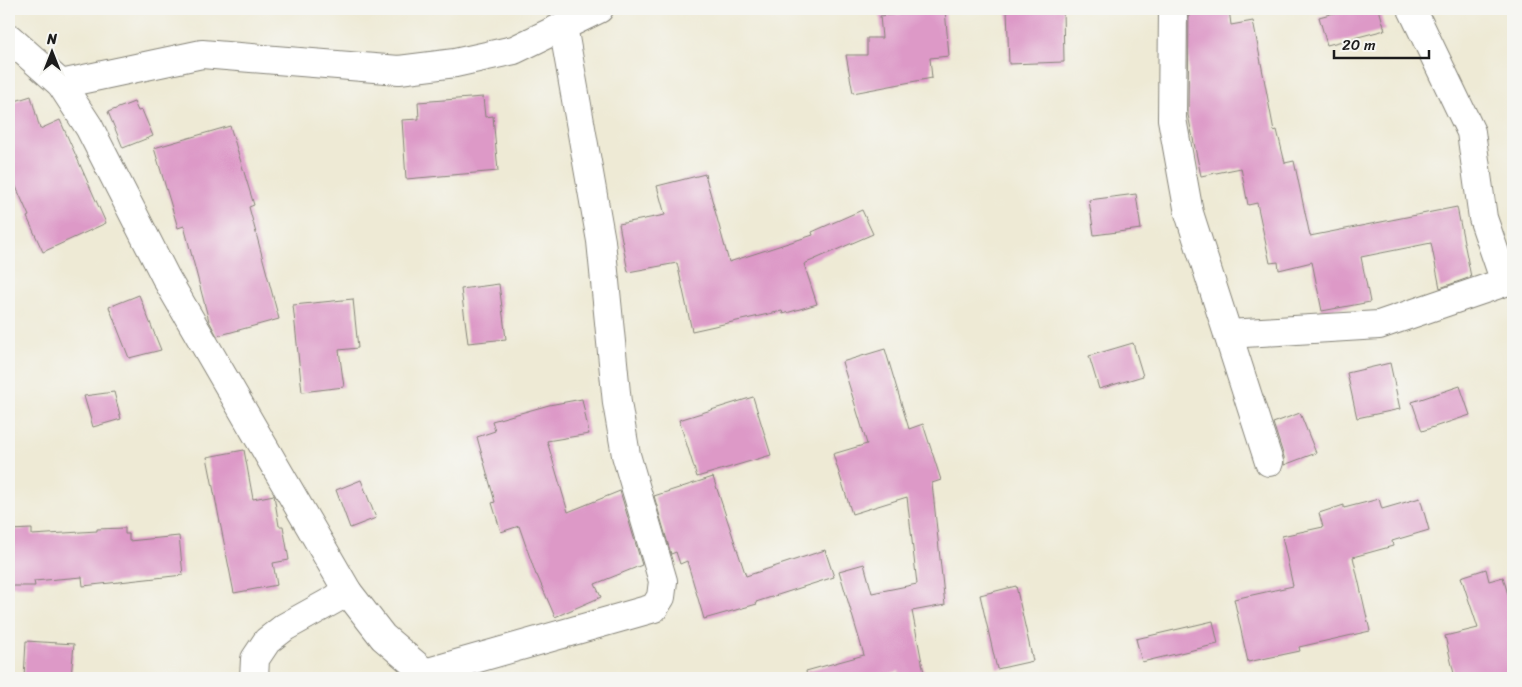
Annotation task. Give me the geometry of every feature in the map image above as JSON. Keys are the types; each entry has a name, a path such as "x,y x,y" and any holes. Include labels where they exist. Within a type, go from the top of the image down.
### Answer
{"street":[{"path":"61,84 202,54 399,70 455,63 514,50 600,9"},
{"path":"1173,9 1172,119 1189,213 1269,462"},
{"path":"1228,334 1380,325 1505,282 1483,218 1471,132 1412,9"},
{"path":"9,38 61,84 89,127 166,278 348,592 383,637 428,676 654,608 661,597 663,581 626,455 617,403 601,241 563,26"},
{"path":"254,678 255,659 267,641 286,627 348,592"}],"building":[{"path":"945,9 949,56 930,58 932,78 853,93 846,55 867,55 867,38 882,38 880,16"},
{"path":"1063,9 1064,62 1009,64 1007,10"},
{"path":"1189,9 1229,9 1231,25 1253,21 1274,131 1277,130 1285,163 1294,161 1310,236 1457,207 1471,277 1440,288 1431,243 1361,257 1370,302 1322,311 1312,262 1279,270 1278,262 1270,263 1257,203 1248,205 1241,168 1201,176 1188,115"},
{"path":"1349,9 1379,9 1385,30 1327,45 1319,17"},
{"path":"31,96 40,129 60,120 106,223 43,252 9,171 9,103"},
{"path":"483,97 485,117 493,116 498,171 406,179 402,120 419,119 418,102"},
{"path":"134,102 138,111 142,110 153,136 123,148 108,112"},
{"path":"230,126 254,205 249,207 279,319 217,336 209,321 184,226 178,228 154,148"},
{"path":"705,174 729,262 813,235 812,232 862,210 873,234 804,264 817,304 783,314 782,311 692,331 677,263 628,272 619,224 665,215 657,186"},
{"path":"1136,194 1141,229 1094,235 1089,200"},
{"path":"499,284 506,339 468,343 461,289"},
{"path":"139,295 161,350 129,358 109,307"},
{"path":"353,299 358,348 339,350 344,387 302,392 293,305"},
{"path":"1133,343 1143,376 1099,389 1089,356"},
{"path":"885,349 909,429 923,424 941,480 932,483 945,605 912,611 925,678 901,678 899,671 875,678 807,678 806,671 864,655 839,571 864,564 872,593 917,584 907,497 852,514 833,454 867,444 842,362"},
{"path":"1390,363 1400,409 1357,418 1347,373"},
{"path":"1460,386 1470,415 1422,431 1412,402"},
{"path":"114,392 121,419 93,427 84,396"},
{"path":"753,397 771,455 697,477 679,420"},
{"path":"582,399 589,434 547,441 568,512 620,491 642,565 595,584 601,597 555,617 536,575 519,526 501,532 492,503 495,502 477,437 495,431 492,421 549,405"},
{"path":"1300,413 1316,453 1284,465 1284,457 1273,423"},
{"path":"244,450 253,499 274,495 279,526 283,526 289,560 273,563 277,585 234,593 207,457"},
{"path":"713,477 746,576 825,550 834,577 756,602 757,604 704,619 687,561 680,564 676,552 671,554 654,496"},
{"path":"361,480 376,518 350,528 336,490"},
{"path":"1420,498 1429,530 1392,541 1393,546 1353,557 1370,631 1299,647 1300,651 1248,662 1234,599 1293,586 1282,536 1323,527 1319,513 1344,505 1344,508 1379,499 1382,509"},
{"path":"125,528 125,534 129,534 129,541 179,536 183,575 83,586 82,577 34,581 35,586 9,586 9,530 32,529 32,535"},
{"path":"1486,569 1489,581 1503,577 1513,612 1513,678 1455,678 1445,636 1478,628 1461,577"},
{"path":"1016,586 1033,661 997,669 980,595"},
{"path":"1213,621 1218,644 1142,662 1136,639"},
{"path":"26,641 74,644 71,678 24,678"}]}
